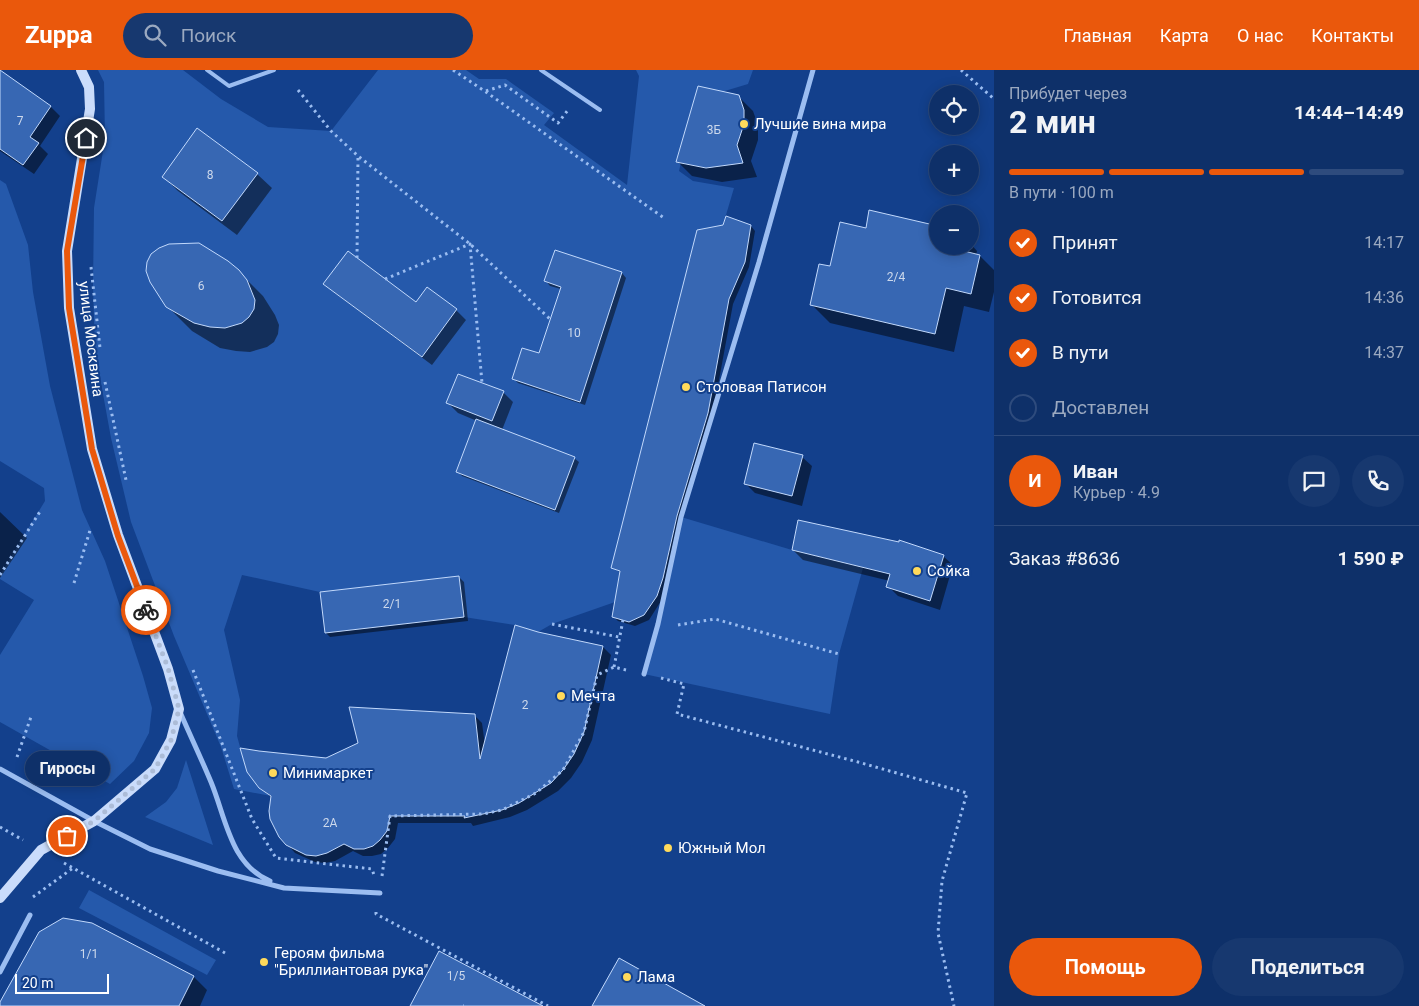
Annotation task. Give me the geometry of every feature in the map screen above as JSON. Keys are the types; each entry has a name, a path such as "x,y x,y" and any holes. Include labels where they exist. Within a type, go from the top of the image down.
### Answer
{"main road":[{"name":"улица Москвина","path":"81,70 89,87 90,109 67,251 69,308 92,449 114,521 168,668 179,709"},
{"path":"0,898 41,850 94,821 155,769 171,740 179,709"}],"street":[{"path":"644,674 658,624 682,517 759,262 813,70"},
{"path":"179,709 212,783 233,846 248,865 262,878 284,888"},
{"path":"0,769 94,821 150,849 218,871 284,888 380,893"},
{"path":"0,972 30,915"}],"lane":[{"path":"207,70 229,86 274,70"},
{"path":"542,70 600,110"}],"path":[{"path":"452,70 664,218"},
{"path":"960,70 994,99"},
{"path":"486,92 505,85 558,123 578,96"},
{"path":"298,90 332,131 358,156 470,244 550,319"},
{"path":"357,258 358,156"},
{"path":"385,279 470,244"},
{"path":"470,244 482,383"},
{"path":"91,267 100,353"},
{"path":"105,382 128,485"},
{"path":"0,575 41,510"},
{"path":"74,583 90,527"},
{"path":"658,624 667,627 715,619 839,654"},
{"path":"614,667 623,620"},
{"path":"552,624 619,637"},
{"path":"380,884 390,816 483,814 502,810 536,793 563,770 584,732 598,675 614,667 684,684 677,714 967,793 942,881 938,933 954,1006"},
{"path":"192,668 252,819 276,858 372,869 380,893"},
{"path":"17,757 32,714"},
{"path":"0,827 225,953"},
{"path":"378,904 376,914 548,1006"}],"shaded area":[{"path":"98,70 183,70 221,99 268,127 331,131 378,70 466,70 479,79 506,79 554,113 544,125 627,185 639,76 636,70 753,70 748,84 695,100 679,171 693,181 734,188 723,225 697,230 612,567 620,571 615,602 552,624 538,632 515,625 464,617 459,576 320,592 242,575 224,630 240,700 237,736 247,772 259,788 271,796 234,789 221,747 174,636 131,522 111,438 95,350 93,286 94,208 105,138 104,82"},
{"path":"0,180 6,184 28,245 33,292 50,386 82,510 105,561 152,708 149,733 134,761 110,784 0,722 0,655 34,600 0,579 0,575 45,501 44,488 0,461"},
{"path":"681,517 792,550 863,568 839,654 830,714 644,674"},
{"path":"186,760 213,845 145,817 166,802 177,788"},
{"path":"89,890 216,960 207,975 79,908"}],"building":[{"path":"0,70 51,106 30,137 39,143 23,165 0,149"},
{"path":"698,86 739,95 744,110 744,124 737,145 743,163 706,168 676,162"},
{"path":"197,128 258,173 222,221 162,177"},
{"path":"869,210 929,224 929,255 980,255 971,294 946,288 935,334 810,305 819,264 830,266 840,222 866,228"},
{"path":"726,216 751,225 745,262 729,299 708,413 677,516 663,578 657,596 644,615 629,622 612,617 620,571 611,568 697,230 723,225"},
{"path":"199,243 228,261 247,280 255,300 254,309 242,323 225,328 194,323 166,307 150,282 146,271 147,262 151,254 169,244"},
{"path":"555,250 622,272 580,402 512,379 522,348 539,353 561,287 544,281"},
{"path":"348,251 416,302 427,287 457,309 422,357 323,284"},
{"path":"458,374 504,391 492,421 446,403"},
{"path":"476,419 575,457 555,510 456,472"},
{"path":"754,443 803,455 792,496 744,484"},
{"path":"798,520 899,542 899,540 944,555 930,601 886,587 890,574 792,550"},
{"path":"459,576 464,617 325,633 320,592"},
{"path":"515,625 603,646 584,732 574,754 551,783 519,803 502,810 464,818 465,816 390,816 387,831 380,840 373,846 364,849 354,849 344,844 327,853 316,856 306,855 286,845 279,837 270,819 271,796 259,788 247,772 240,748 326,758 358,743 349,707 475,714 480,759"},
{"path":"63,918 92,923 194,976 179,1006 0,1006 0,1002 39,932"},
{"path":"439,951 543,1006 410,1006"},
{"path":"619,958 705,1006 592,1006"}],"way so far":[{"path":"67,836 94,821 155,769 171,740 179,709 168,668 146,610"}],"place":[{"name":"Лучшие вина мира","path":"744,124"},
{"name":"Столовая Патисон","path":"686,387"},
{"name":"Сойка","path":"917,571"},
{"name":"Мечта","path":"561,696"},
{"name":"Минимаркет","path":"273,773"},
{"name":"Гиросы","path":"67,836"},
{"name":"Южный Мол","path":"668,848"},
{"name":"Героям фильма \"Бриллиантовая рука\"","path":"264,962"},
{"name":"Лама","path":"627,977"}],"route":[{"path":"86,138 67,251 69,308 92,449 118,536 146,610"}]}
